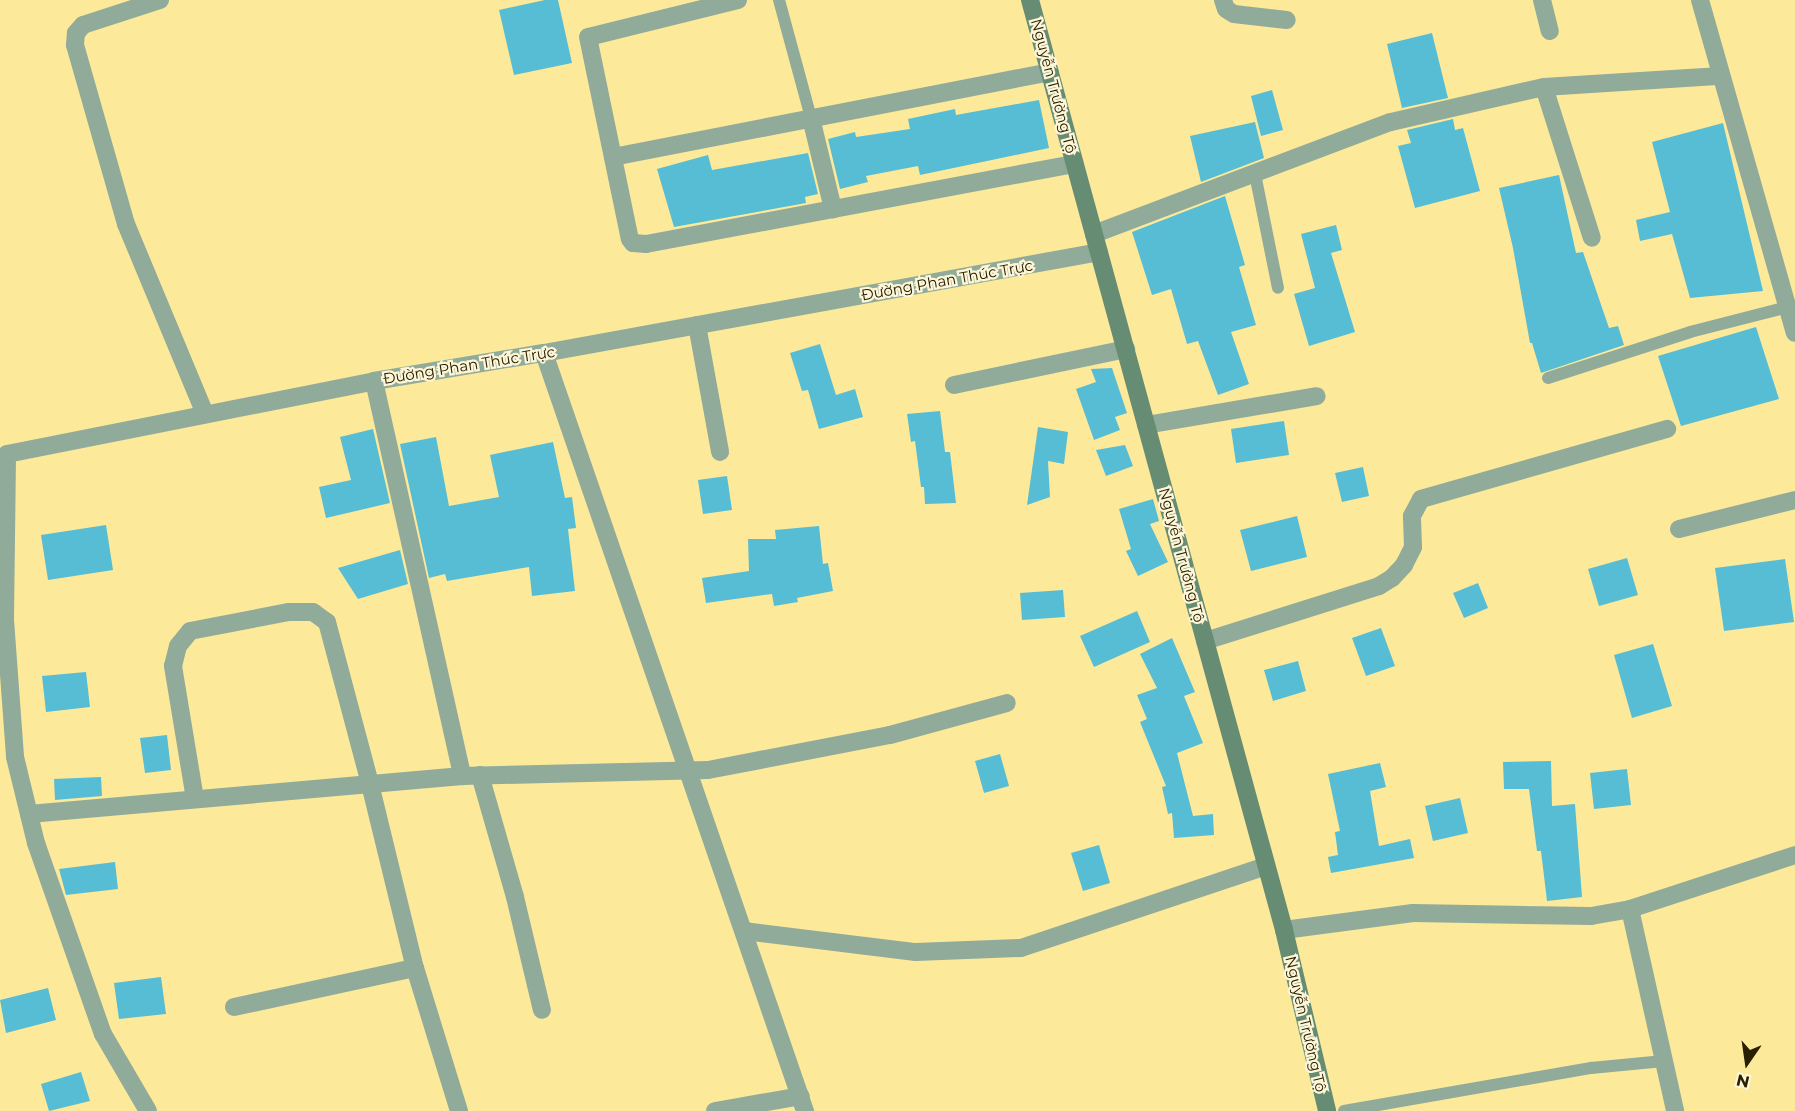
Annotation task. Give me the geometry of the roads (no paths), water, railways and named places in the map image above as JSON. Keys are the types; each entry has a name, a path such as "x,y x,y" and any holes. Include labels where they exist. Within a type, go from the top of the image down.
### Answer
{"main road":[{"name":"Nguyễn Trường Tộ","path":"1030,0 1284,930 1327,1111"}],"street":[{"path":"160,0 83,25 76,33 75,45 126,224 205,414"},
{"path":"738,0 588,37 630,239 639,244 1075,164"},
{"path":"1223,0 1226,9 1234,14 1287,20"},
{"path":"1542,0 1550,31"},
{"path":"1700,0 1795,333"},
{"path":"613,157 1050,72"},
{"path":"1094,234 1391,122 1544,87 1722,76"},
{"path":"1544,87 1592,238"},
{"path":"811,118 833,209"},
{"name":"Đường Phan Thúc Trực","path":"148,1111 103,1034 36,843 15,757 2,621 4,455 374,381 544,353 1099,252"},
{"path":"697,325 720,452"},
{"path":"954,386 1126,349"},
{"path":"544,353 803,1103 715,1111"},
{"path":"374,381 471,775 515,897 542,1010"},
{"path":"1146,425 1317,396"},
{"path":"1205,641 1379,586 1392,578 1404,565 1413,547 1412,516 1421,499 1667,429"},
{"path":"1679,529 1795,500"},
{"path":"195,799 173,666 178,646 190,630 290,612 313,612 327,622 415,968 459,1111"},
{"path":"29,814 471,775 688,771 774,759 890,735 1007,703"},
{"path":"1284,930 1413,913 1591,916 1630,909 1795,855"},
{"path":"744,931 916,952 1021,948 1266,866"},
{"path":"1630,909 1675,1111"},
{"path":"234,1007 415,968"}],"lane":[{"path":"779,0 811,118"},
{"path":"1255,174 1278,288"},
{"path":"1548,378 1690,332 1788,307"},
{"path":"1344,1111 1591,1068 1664,1061"}]}
